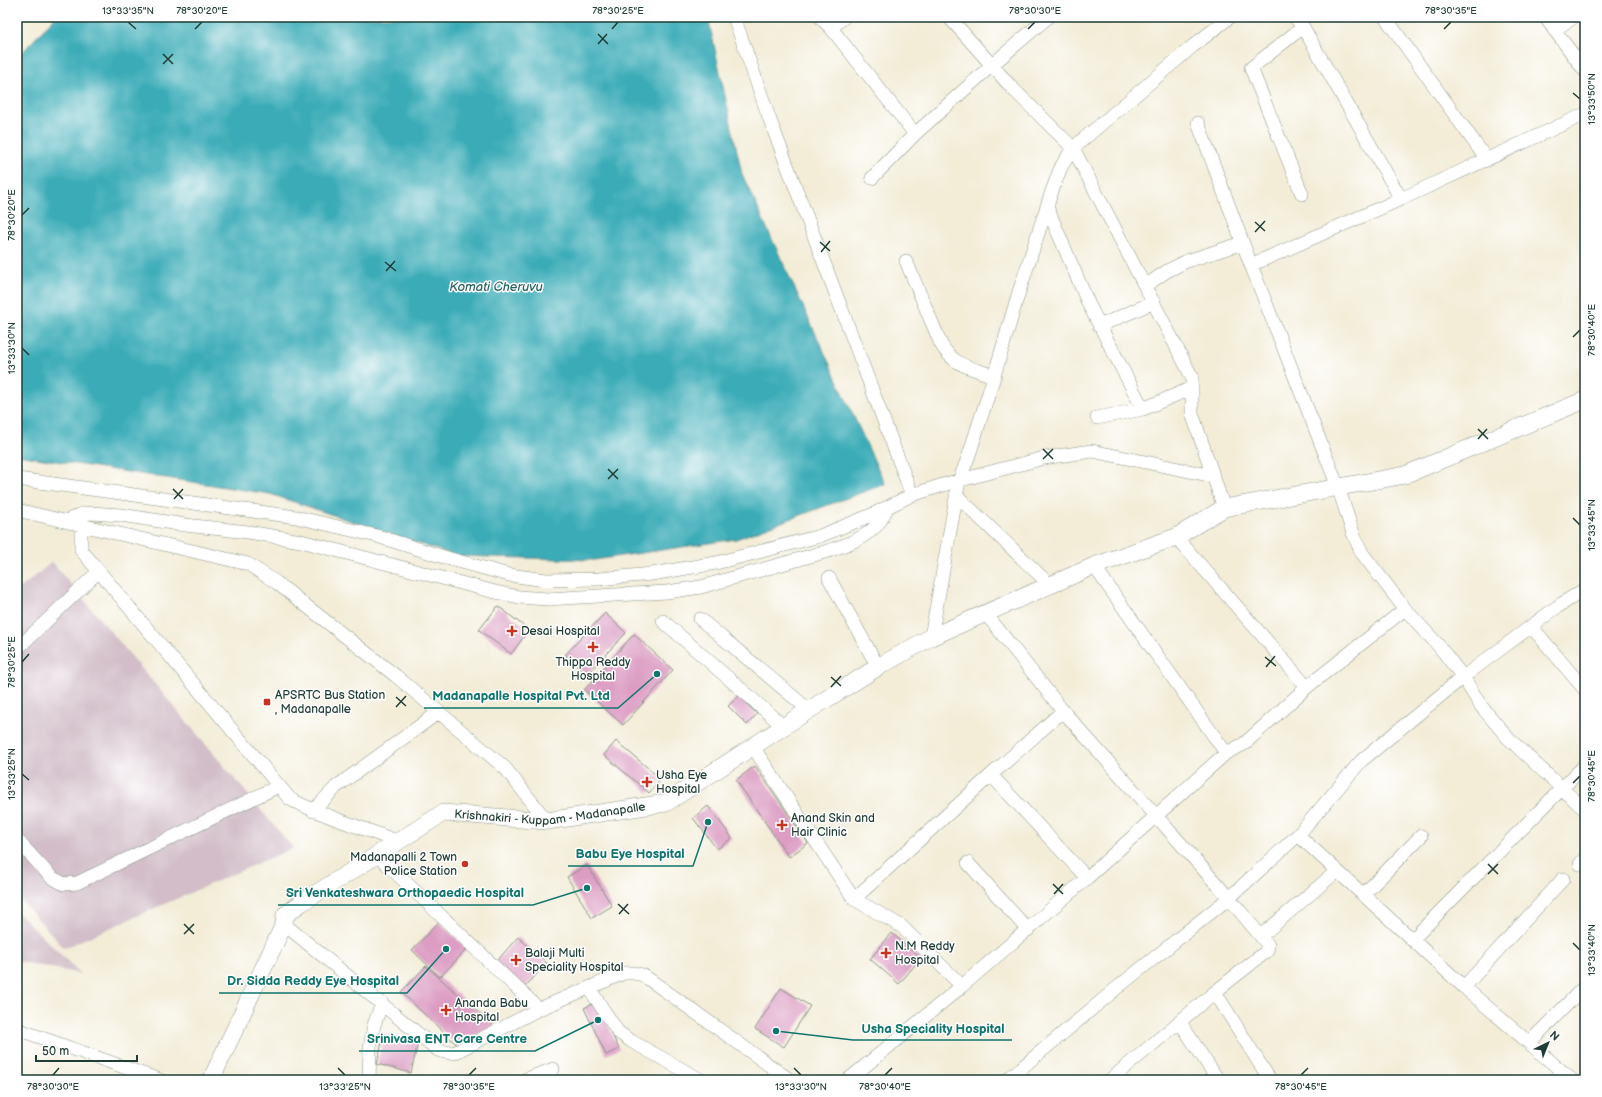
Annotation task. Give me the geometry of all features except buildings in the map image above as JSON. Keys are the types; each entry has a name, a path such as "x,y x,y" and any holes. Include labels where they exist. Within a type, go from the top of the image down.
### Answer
{"main road":[{"name":"Krishnakiri - Kuppam - Madanapalle","path":"213,1080 284,924 285,915 300,903 442,813 547,821 666,803 783,726 878,667 931,637 986,614 1049,584 1176,536 1224,508 1405,475 1585,400"}],"street":[{"path":"734,17 770,120 912,495"},
{"path":"820,17 831,28 915,134"},
{"path":"831,28 844,17"},
{"path":"949,17 1012,88 1073,148 1192,377 1192,413 1224,508"},
{"path":"872,178 915,134 1048,17"},
{"path":"1385,17 1487,160"},
{"path":"1545,17 1585,71"},
{"path":"1554,30 1574,17"},
{"path":"931,637 959,481 968,458 1046,207 1061,167 1073,148 1225,19"},
{"path":"1302,194 1251,68 1299,22 1401,199"},
{"path":"1251,265 1401,199 1585,114"},
{"path":"1198,123 1251,265 1338,487 1353,533 1362,553 1405,609 1438,645 1463,677 1481,706 1508,738 1585,810"},
{"path":"1046,207 1088,305 1142,409"},
{"path":"1145,286 1167,271 1187,262 1243,243"},
{"path":"906,262 946,354 955,362 994,376"},
{"path":"1099,326 1154,302"},
{"path":"1097,418 1142,409 1192,388"},
{"path":"17,479 296,517 377,536 447,558 509,575 546,580 599,579 652,574 716,563 820,536 870,516 912,495 1044,458 1092,451 1213,476"},
{"path":"956,495 1049,584"},
{"path":"66,521 82,514 91,513 121,515 185,525 248,532 301,541 495,592 519,597 547,599 667,592 701,587 828,551 846,544 872,530 881,520 888,507"},
{"path":"17,510 248,564 278,583 439,712 505,768 547,821"},
{"path":"81,524 81,550 290,799 313,811 373,831 398,842"},
{"path":"1176,536 1306,687"},
{"path":"1094,566 1226,753"},
{"path":"17,649 99,571"},
{"path":"829,578 878,667"},
{"path":"1007,1080 1118,987 1229,898 1298,835 1361,761 1463,677 1557,607 1585,589"},
{"path":"848,1080 1028,930 1088,878 1226,753 1244,744 1306,687 1405,609"},
{"path":"986,614 1063,711 1229,898 1268,945 1267,951 1215,992 1110,1080"},
{"path":"700,619 809,710"},
{"path":"663,621 783,726"},
{"path":"1531,626 1585,690"},
{"path":"854,899 1063,711"},
{"path":"313,811 336,787 439,712"},
{"path":"753,747 854,899 901,926 962,986"},
{"path":"1412,940 1585,765"},
{"path":"991,775 1088,878"},
{"path":"18,844 51,877 64,884 77,883 279,786"},
{"path":"1298,835 1464,987 1572,1080"},
{"path":"1363,895 1421,836"},
{"path":"376,854 539,1009"},
{"path":"968,863 1028,930"},
{"path":"1261,936 1337,871"},
{"path":"1464,987 1563,880"},
{"path":"284,924 438,1050 454,1053 539,1009 624,973 633,973 643,975 782,1078"},
{"path":"1529,1043 1585,986"},
{"path":"589,988 618,1032 630,1041 701,1080"},
{"path":"1215,992 1270,1080"},
{"path":"369,1080 370,1047 374,1025 382,1004"},
{"path":"1180,1022 1218,1080"},
{"path":"17,1029 160,1080"},
{"path":"524,1080 554,1069"}],"shaded area":[{"path":"52,562 293,848 64,948 17,896 17,591"},
{"path":"17,912 81,974 17,961"}],"water":[{"name":"Komati Cheruvu","path":"55,17 708,17 742,174 885,484 736,539 594,560 456,556 270,494 17,455 17,56 21,54"}],"place":[{"name":"Desai Hospital","path":"512,631"},
{"name":"Thippa Reddy Hospital","path":"593,647"},
{"name":"Madanapalle Hospital Pvt. Ltd","path":"657,674"},
{"name":"APSRTC Bus Station , Madanapalle","path":"267,702"},
{"name":"Usha Eye Hospital","path":"647,782"},
{"name":"Babu Eye Hospital","path":"708,822"},
{"name":"Anand Skin and Hair Clinic","path":"782,825"},
{"name":"Madanapalli 2 Town Police Station","path":"465,864"},
{"name":"Sri Venkateshwara Orthopaedic Hospital","path":"587,888"},
{"name":"Dr. Sidda Reddy Eye Hospital","path":"446,949"},
{"name":"N.M Reddy Hospital","path":"886,953"},
{"name":"Balaji Multi Speciality Hospital","path":"516,960"},
{"name":"Ananda Babu Hospital","path":"446,1010"},
{"name":"Srinivasa ENT Care Centre","path":"598,1020"},
{"name":"Usha Speciality Hospital","path":"776,1031"}]}
